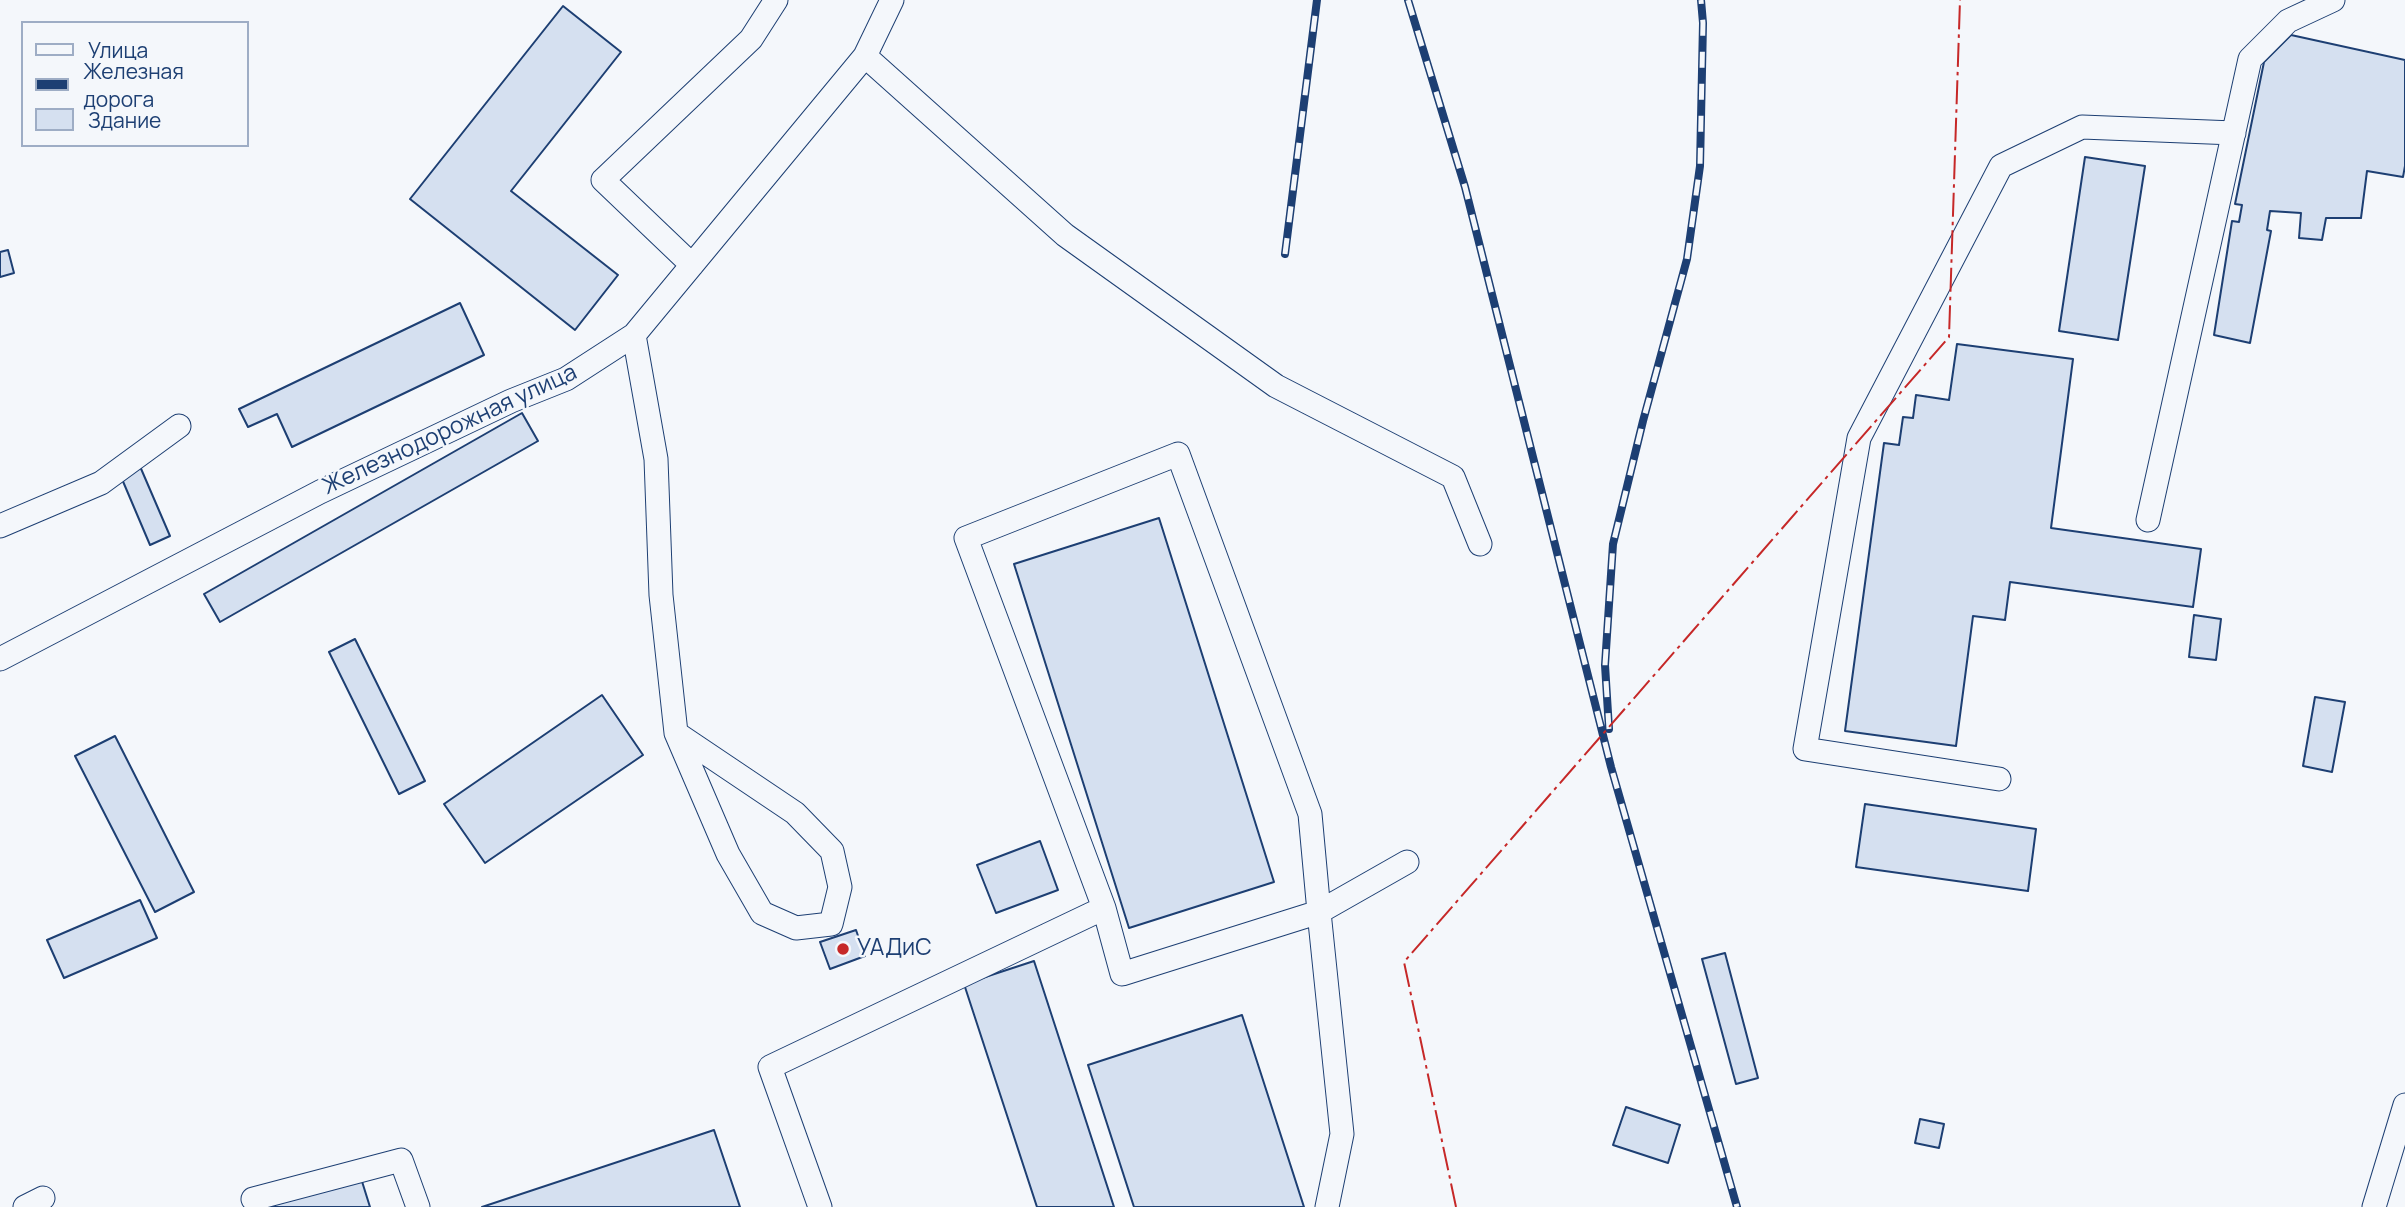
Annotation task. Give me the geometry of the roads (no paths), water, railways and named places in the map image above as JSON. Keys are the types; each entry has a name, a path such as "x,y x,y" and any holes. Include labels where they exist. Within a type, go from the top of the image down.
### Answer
{"street":[{"path":"692,265 603,180 751,39 776,0"},
{"name":"Железнодорожная улица","path":"0,659 320,492 511,401 566,379 634,335 865,56 892,0"},
{"path":"2147,520 2250,59 2288,21 2333,0"},
{"path":"865,56 1065,235 1276,386 1453,477 1480,544"},
{"path":"1999,779 1805,749 1859,438 2001,166 2082,127 2234,133"},
{"path":"634,335 656,459 662,596 676,733 728,854 762,913 796,928 831,924 840,887 832,850 795,813 676,733"},
{"path":"0,526 101,483 179,426"},
{"path":"1326,1207 1342,1134 1319,912 1310,814 1178,454 966,538 1104,908 1122,974 1319,912 1407,862"},
{"path":"820,1207 770,1066 1104,908"},
{"path":"2374,1207 2405,1105"},
{"path":"253,1199 401,1160 418,1207"}],"railway":[{"path":"1285,254 1317,0"},
{"path":"1408,0 1465,187 1611,767 1737,1207"},
{"path":"1609,729 1605,665 1613,544 1687,259 1700,166 1703,23 1701,0"}],"place":[{"name":"УАДиС","path":"843,949"}]}
